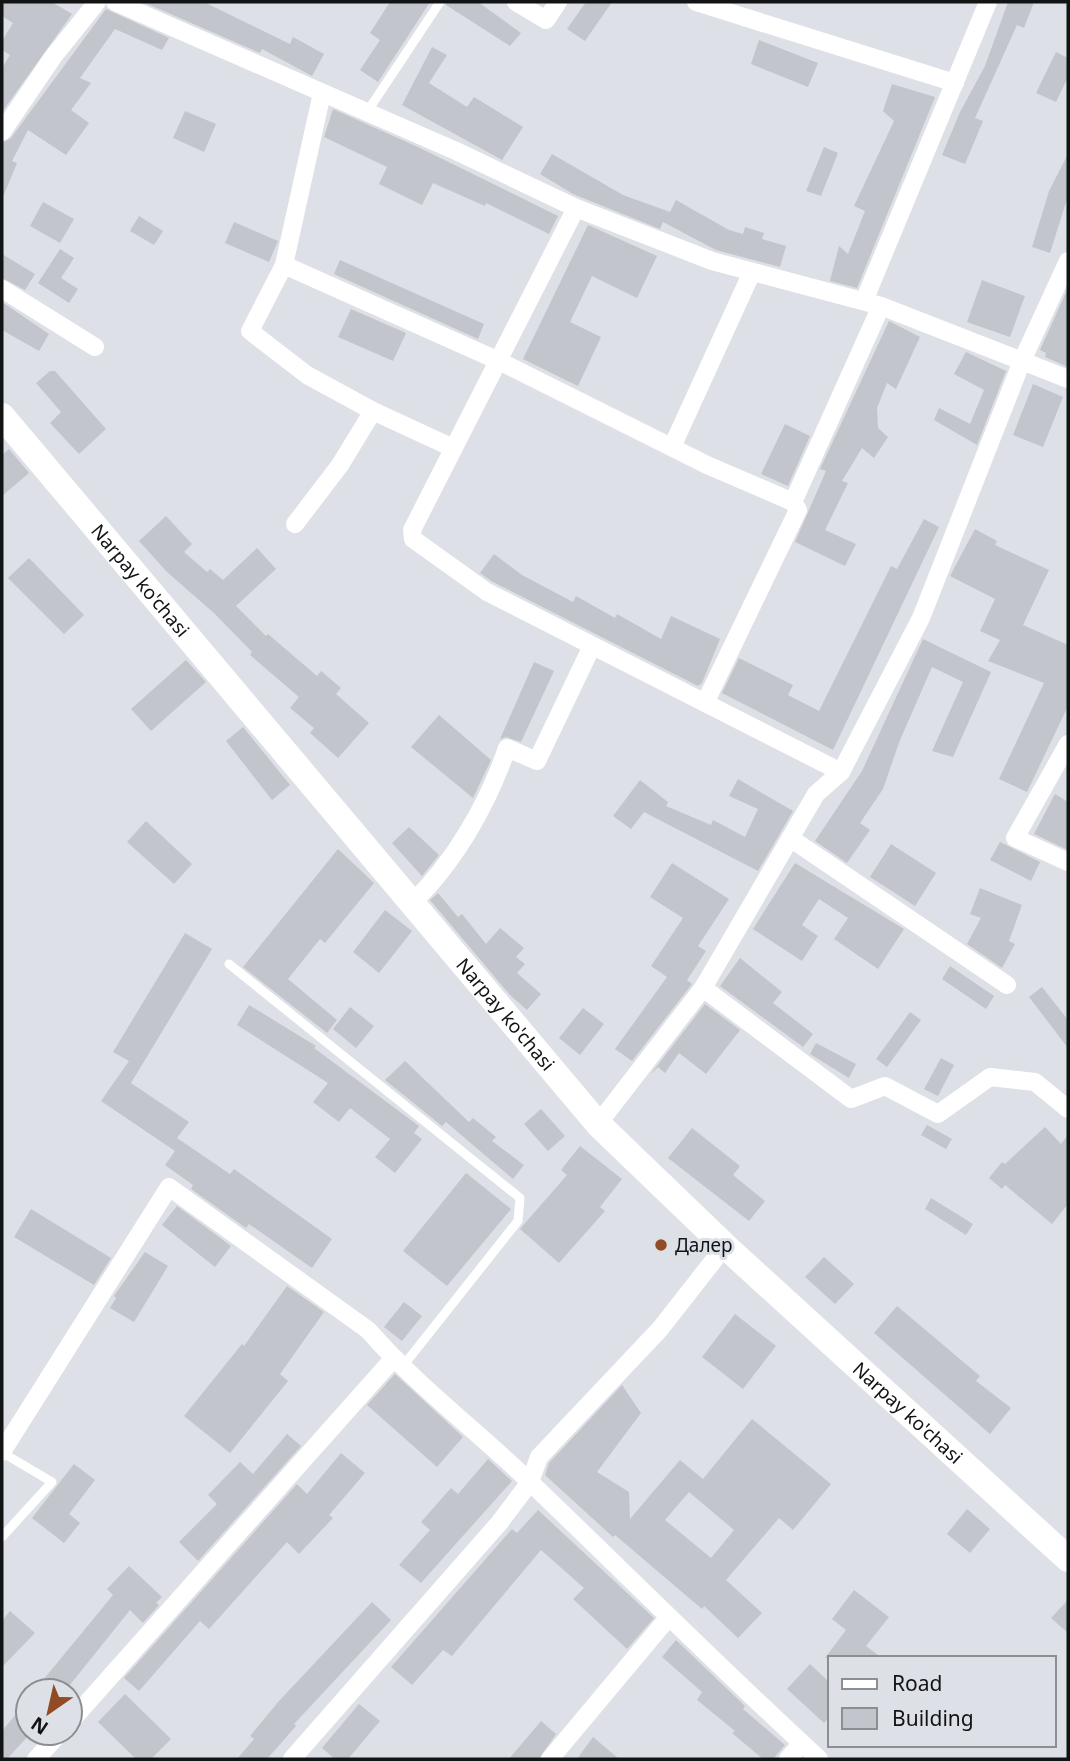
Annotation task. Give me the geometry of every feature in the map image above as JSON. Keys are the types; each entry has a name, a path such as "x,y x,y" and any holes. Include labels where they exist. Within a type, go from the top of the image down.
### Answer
{"main road":[{"name":"Narpay ko'chasi","path":"2,416 598,1124 725,1246 1068,1559"}],"street":[{"path":"2,132 53,57 97,2"},
{"path":"115,2 367,112 576,208 712,261 872,303 1068,379"},
{"path":"516,2 545,20 558,2"},
{"path":"696,2 955,83"},
{"path":"793,502 988,2"},
{"path":"321,93 284,265 250,331 307,375 373,411 453,448"},
{"path":"576,208 411,530 413,539 487,592 841,772"},
{"path":"598,1124 704,988 816,794 841,772 921,618 1022,361 1068,261"},
{"path":"284,265 499,361 672,447 793,502 798,510 705,703"},
{"path":"672,447 752,272"},
{"path":"2,289 95,347"},
{"path":"295,524 340,465 373,411"},
{"path":"412,904 438,879 483,803 507,748 537,761 592,646"},
{"path":"1068,744 1015,838 1068,862"},
{"path":"790,838 1007,985"},
{"path":"704,988 851,1100 885,1086 938,1114 990,1077 1035,1082 1068,1110"},
{"path":"3,1453 169,1187 368,1330 398,1362 530,1482 668,1618 819,1759"},
{"path":"302,1756 500,1522 530,1482 539,1457 660,1329 725,1246"},
{"path":"84,1706 398,1362"},
{"path":"550,1759 668,1618"},
{"path":"788,1759 802,1743"}],"lane":[{"path":"367,112 440,2"},
{"path":"229,964 520,1198 519,1221 398,1362"},
{"path":"2,1536 52,1482 3,1453"}],"building":[{"path":"2,2 52,2 72,14 2,112 2,68 10,55 2,50 2,41 13,23 2,16"},
{"path":"143,2 204,2 290,44 293,37 324,54 312,76 262,49 260,53"},
{"path":"390,2 430,2 378,82 360,70 380,40 370,33"},
{"path":"447,2 478,2 521,33 510,46 446,5"},
{"path":"586,2 612,2 585,41 567,29"},
{"path":"1008,2 1034,2 1024,28 1017,25 975,118 983,121 965,164 942,155 960,112 985,66"},
{"path":"106,9 169,38 162,50 115,29 80,78 91,83 71,110 89,123 66,155 28,130 12,161 17,163 2,199 2,143 11,138"},
{"path":"759,40 818,63 808,87 751,64"},
{"path":"432,47 447,55 429,83 467,107 474,97 523,127 502,160 402,105"},
{"path":"1056,52 1068,58 1068,77 1056,102 1036,93"},
{"path":"892,84 935,97 857,288 830,281 839,246 848,254 865,211 854,206 894,121 883,111"},
{"path":"333,109 420,148 558,216 549,234 486,203 485,206 433,183 422,205 379,184 387,167 324,137"},
{"path":"185,111 216,124 204,152 173,138"},
{"path":"824,147 838,153 821,196 806,191"},
{"path":"552,154 623,195 670,212 676,200 729,230 743,234 745,227 764,233 762,239 786,246 780,267 716,250 663,222 660,229 573,194 540,174"},
{"path":"1068,154 1068,196 1050,253 1032,247 1049,191"},
{"path":"43,202 74,219 60,243 30,226"},
{"path":"139,216 163,231 154,245 130,231"},
{"path":"234,222 278,241 269,262 225,243"},
{"path":"588,225 657,256 637,298 592,276 570,322 601,337 578,386 523,359"},
{"path":"60,249 74,258 61,278 78,289 69,303 38,283"},
{"path":"2,254 35,274 25,290 2,278"},
{"path":"340,260 484,324 478,339 334,274"},
{"path":"982,280 1025,296 1010,337 967,322"},
{"path":"1068,288 1068,367 1045,357 1046,353 1040,350"},
{"path":"2,302 49,334 39,351 2,330"},
{"path":"351,309 406,333 393,361 338,337"},
{"path":"889,321 920,337 896,389 887,383 877,408 878,428 888,437 874,458 862,448 842,481 848,483 825,530 856,544 845,566 795,542 826,471 820,469"},
{"path":"966,352 1006,371 977,445 934,420 939,408 970,424 984,390 954,374"},
{"path":"50,371 55,371 106,429 79,454 50,423 61,412 36,383"},
{"path":"1033,384 1063,397 1043,447 1013,435"},
{"path":"785,424 810,436 788,486 761,474"},
{"path":"9,449 29,473 2,496 2,455"},
{"path":"166,516 192,544 184,552 207,572 210,569 223,580 257,548 276,569 236,606 266,636 268,634 317,676 321,671 341,688 336,694 369,723 338,758 310,733 314,728 290,708 299,697 250,655 252,652 215,614 167,572 139,541"},
{"path":"924,519 939,527 833,750 722,693 739,658 793,685 788,695 819,711 891,566 897,569"},
{"path":"975,529 997,541 995,545 1049,570 1023,625 1068,645 1068,706 1027,792 999,779 1044,683 988,661 1000,640 980,631 995,599 950,576"},
{"path":"494,554 522,575 573,602 576,596 615,618 617,614 661,639 671,616 720,639 702,683 698,686 493,582 480,573"},
{"path":"29,558 84,615 64,634 8,578"},
{"path":"923,639 991,672 953,757 932,751 963,682 932,667 900,740 883,789 860,823 870,830 847,863 815,841 862,771"},
{"path":"186,660 206,682 151,731 131,709"},
{"path":"534,662 554,671 521,742 506,737 500,739"},
{"path":"439,715 491,760 473,798 411,747"},
{"path":"243,727 290,785 272,800 226,741"},
{"path":"738,779 793,811 758,871 644,812 631,829 613,816 640,780 668,802 666,806 711,825 713,820 745,837 758,809 729,796"},
{"path":"1055,794 1068,802 1068,850 1034,834"},
{"path":"146,821 192,864 174,884 127,842"},
{"path":"409,827 439,855 422,876 392,843"},
{"path":"1000,842 1040,862 1031,881 990,860"},
{"path":"891,844 936,873 915,906 870,877"},
{"path":"338,849 374,883 325,943 320,939 288,979 337,1020 327,1033 243,967"},
{"path":"672,863 729,899 698,946 706,951 687,980 692,984 632,1061 615,1049 667,977 651,966 683,918 650,897"},
{"path":"795,863 904,929 878,969 834,939 848,918 819,899 802,925 818,936 802,961 753,929"},
{"path":"980,888 1022,905 1009,941 1015,944 1002,968 967,944 981,918 970,914"},
{"path":"438,893 458,917 462,914 486,944 500,928 524,948 516,957 525,964 517,973 541,994 527,1010 510,995 430,900"},
{"path":"385,910 412,931 379,973 353,952"},
{"path":"185,933 212,949 131,1083 189,1122 177,1138 230,1174 234,1169 332,1239 312,1268 249,1224 246,1228 191,1189 193,1185 165,1165 175,1151 101,1101 129,1061 113,1052"},
{"path":"740,958 782,992 773,1003 813,1034 803,1047 720,986"},
{"path":"950,966 994,996 986,1009 942,979"},
{"path":"1042,987 1068,1020 1068,1048 1029,997"},
{"path":"705,1004 740,1030 706,1074 679,1053 665,1073 658,1067 650,1075"},
{"path":"249,1005 316,1046 314,1048 419,1126 414,1133 422,1139 395,1173 375,1157 390,1139 350,1108 339,1122 313,1102 328,1083 237,1025"},
{"path":"350,1007 374,1026 356,1048 333,1029"},
{"path":"583,1008 604,1024 580,1055 559,1038"},
{"path":"910,1012 921,1020 887,1067 876,1059"},
{"path":"816,1043 856,1064 849,1078 810,1054"},
{"path":"941,1058 954,1065 938,1096 924,1089"},
{"path":"405,1061 469,1122 473,1118 496,1137 492,1141 524,1165 513,1179 446,1122 442,1126 385,1080"},
{"path":"541,1109 565,1136 548,1151 524,1124"},
{"path":"927,1125 952,1139 946,1149 921,1135"},
{"path":"1045,1127 1061,1144 1068,1135 1068,1204 1052,1224 1005,1185 1002,1189 989,1178 1002,1162 1005,1164"},
{"path":"692,1128 740,1166 733,1175 765,1201 749,1221 668,1158"},
{"path":"580,1146 622,1179 600,1207 605,1211 559,1263 520,1229 567,1175 561,1170"},
{"path":"466,1173 511,1209 447,1286 403,1251"},
{"path":"931,1198 973,1224 966,1235 925,1209"},
{"path":"177,1206 231,1246 215,1267 162,1225"},
{"path":"31,1209 111,1258 94,1285 14,1237"},
{"path":"145,1252 168,1266 134,1322 110,1308 116,1298 114,1296"},
{"path":"824,1257 854,1284 835,1304 805,1277"},
{"path":"287,1286 324,1312 280,1374 288,1381 230,1453 184,1416 242,1344 244,1346"},
{"path":"404,1302 422,1316 402,1341 384,1327"},
{"path":"897,1306 980,1376 976,1381 1011,1408 990,1434 874,1333"},
{"path":"735,1314 776,1346 743,1389 702,1357"},
{"path":"395,1374 463,1437 437,1467 367,1405"},
{"path":"622,1385 641,1413 597,1472 629,1492 630,1519 680,1460 703,1479 752,1419 831,1484 793,1530 779,1518 726,1580 762,1613 738,1638 704,1606 702,1609 615,1535 613,1537 545,1475 549,1463","holes":["689,1492 734,1530 711,1558 665,1520"]},
{"path":"287,1434 301,1446 198,1561 179,1542 217,1504 208,1495 240,1462 253,1474"},
{"path":"341,1453 365,1473 329,1515 333,1518 299,1554 287,1542 209,1629 200,1621 139,1691 124,1678 297,1484 307,1494"},
{"path":"488,1459 512,1481 421,1583 399,1565 430,1530 421,1522 451,1488 458,1494"},
{"path":"74,1464 95,1480 69,1514 80,1523 64,1543 32,1518"},
{"path":"967,1509 990,1529 970,1553 947,1534"},
{"path":"538,1510 654,1618 627,1649 573,1599 584,1588 541,1550 452,1656 443,1650 412,1685 391,1667 512,1529 517,1533"},
{"path":"129,1566 162,1597 156,1603 159,1605 143,1623 130,1610 76,1677 46,1677 113,1595 107,1589"},
{"path":"854,1590 889,1617 866,1646 879,1656 825,1658 846,1630 832,1619"},
{"path":"1068,1600 1068,1633 1051,1618"},
{"path":"372,1602 391,1620 294,1724 296,1726 267,1759 237,1759 254,1739 250,1736 279,1701"},
{"path":"10,1611 35,1633 2,1667 2,1621"},
{"path":"676,1640 745,1706 743,1709 785,1745 773,1759 763,1759 732,1733 735,1731 697,1700 702,1692 662,1657"},
{"path":"810,1664 828,1681 828,1718 824,1723 787,1689"},
{"path":"125,1694 171,1739 151,1759 136,1759 98,1722"},
{"path":"359,1704 380,1721 348,1759 335,1759 322,1748"},
{"path":"14,1717 14,1747 18,1747 7,1759 2,1759 2,1731"},
{"path":"541,1721 556,1734 539,1759 509,1759"},
{"path":"593,1737 619,1759 577,1759"}],"place":[{"name":"Далер","path":"661,1245"}]}
